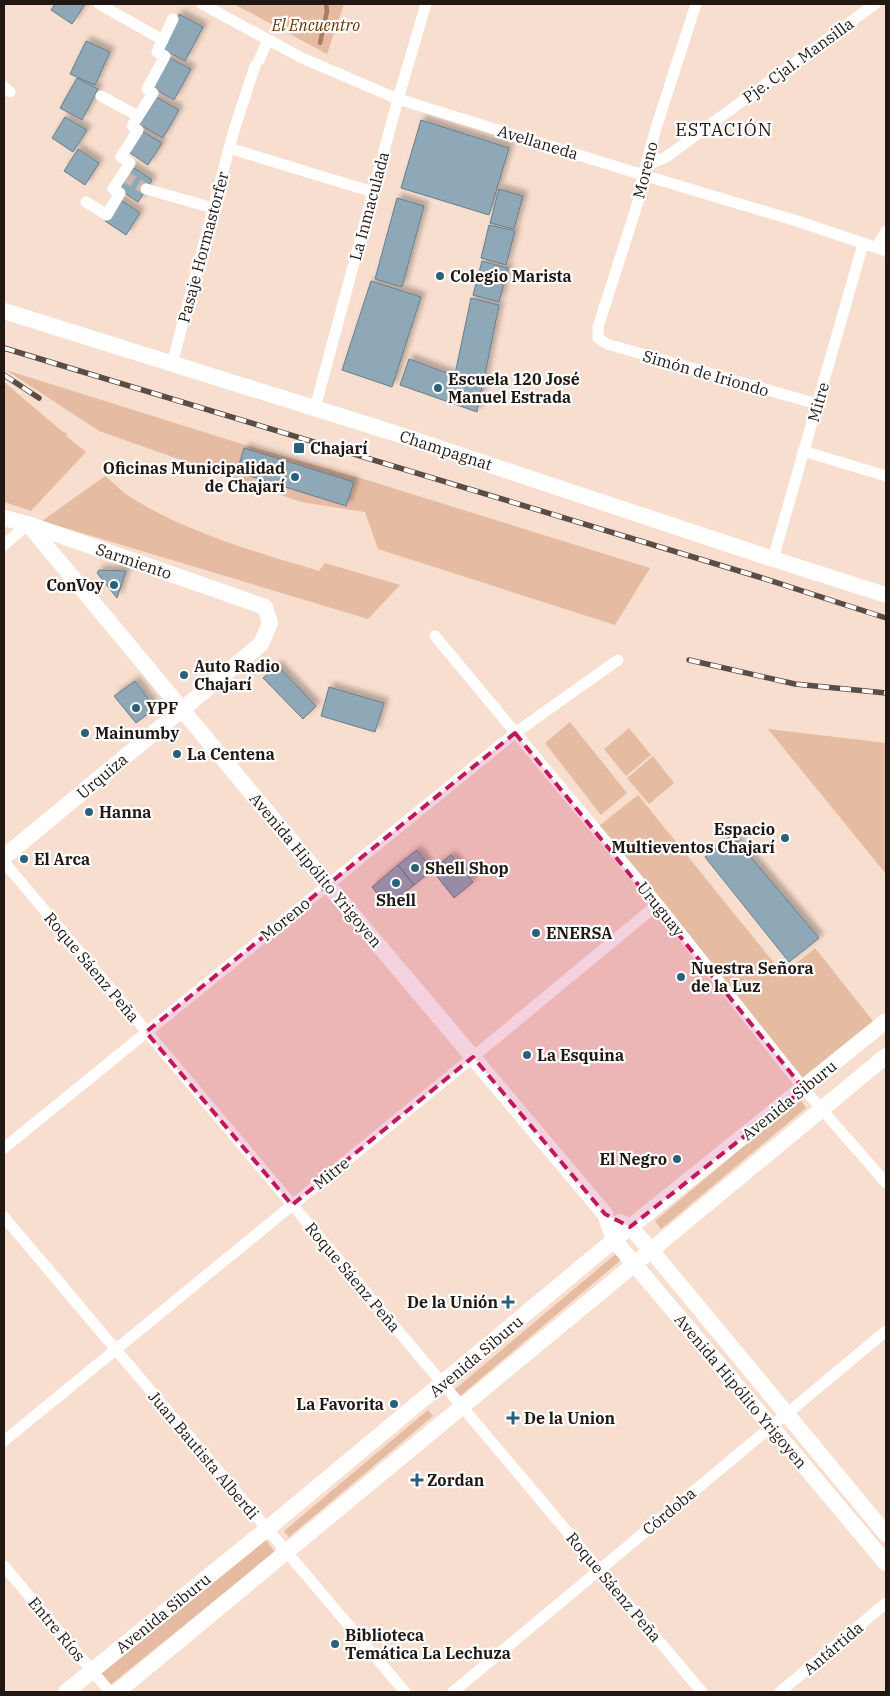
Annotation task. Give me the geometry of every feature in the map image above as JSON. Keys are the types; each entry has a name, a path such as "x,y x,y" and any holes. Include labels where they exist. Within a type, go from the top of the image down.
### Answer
{"street":[{"path":"99,4 163,40"},
{"name":"Avellaneda","path":"202,4 302,58 398,99 644,171 881,249"},
{"name":"La Inmaculada","path":"315,408 398,99 426,4"},
{"name":"Moreno","path":"598,338 598,327 638,202 656,128 696,4"},
{"name":"Pje. Cjal. Mansilla","path":"644,171 666,157 875,4"},
{"path":"86,202 106,215 120,193 113,189 130,163 121,156 138,130 132,126 152,93 146,90 165,56 157,52 173,19"},
{"name":"Pasaje Hormastorfer","path":"172,364 234,130 256,63 268,40"},
{"path":"102,96 138,116"},
{"path":"229,148 373,192"},
{"path":"146,189 213,208"},
{"path":"881,249 886,231"},
{"name":"Mitre","path":"772,559 863,244"},
{"name":"Champagnat","path":"4,311 403,436 886,595"},
{"name":"Simón de Iriondo","path":"598,338 607,344 817,404"},
{"path":"804,451 886,476"},
{"name":"Sarmiento","path":"4,518 28,524 265,607"},
{"path":"4,545 28,524"},
{"name":"Avenida Hipólito Yrigoyen","path":"28,524 327,884 605,1214 614,1240 886,1563"},
{"name":"Urquiza","path":"4,857 261,644 270,623 265,607"},
{"name":"Uruguay","path":"435,636 658,904 804,1089 886,1183"},
{"name":"Moreno","path":"4,1148 515,733 618,660"},
{"name":"Roque Sáenz Peña","path":"4,862 702,1692"},
{"name":"Mitre","path":"4,1441 658,904"},
{"name":"Avenida Siburu","path":"66,1692 267,1529 614,1240 804,1089 886,1021"},
{"name":"Avenida Siburu","path":"117,1692 886,1056"},
{"name":"Avenida Hipólito Yrigoyen","path":"605,1214 630,1227 651,1250 886,1534"},
{"name":"Juan Bautista Alberdi","path":"4,1218 405,1692"},
{"name":"Córdoba","path":"453,1692 886,1331"},
{"name":"Entre Ríos","path":"4,1566 110,1692"},
{"name":"Antártida","path":"780,1692 886,1603"}],"highlighted area":[{"path":"515,733 804,1089 630,1227 605,1214 473,1057 292,1205 146,1032"}],"green space":[{"name":"El Encuentro","path":"234,4 344,4 327,54"},
{"path":"6,370 650,568 615,625 378,549 365,512 301,502 99,431"},
{"path":"4,382 63,432 67,433 66,436 86,452 31,511 4,502"},
{"path":"105,476 131,498 156,512 225,541 319,571 325,563 400,585 368,619 42,521"},
{"path":"570,722 627,793 601,815 545,743"},
{"path":"629,728 651,755 626,776 604,749"},
{"path":"768,729 886,743 886,874"},
{"path":"653,756 674,783 649,804 627,778"},
{"path":"638,795 783,974 815,948 873,1021 803,1078 599,826"},
{"path":"800,1099 806,1108 661,1229 655,1221"},
{"path":"617,1253 622,1259 459,1397 454,1390"},
{"path":"428,1410 433,1416 289,1537 284,1531"},
{"path":"265,1539 275,1552 110,1685 100,1673"}],"building":[{"path":"55,4 85,4 72,24 51,10"},
{"path":"179,14 203,27 185,61 161,48"},
{"path":"86,41 110,52 95,85 70,74"},
{"path":"167,57 191,69 174,100 151,87"},
{"path":"77,78 98,89 82,120 60,108"},
{"path":"154,96 179,110 163,138 138,124"},
{"path":"65,117 87,130 73,152 52,138"},
{"path":"421,120 509,148 489,215 401,188"},
{"path":"140,130 162,143 148,165 127,151"},
{"path":"78,149 99,163 85,185 64,171"},
{"path":"131,166 152,180 138,202 117,188"},
{"path":"499,189 523,196 514,229 490,223"},
{"path":"397,198 424,206 402,287 375,279"},
{"path":"119,199 140,213 126,235 105,221"},
{"path":"489,225 515,231 506,265 481,258"},
{"path":"482,261 508,268 499,302 473,295"},
{"path":"371,281 421,297 392,387 342,370"},
{"path":"471,298 499,305 483,384 455,374"},
{"path":"409,359 482,386 477,412 400,385"},
{"name":"Oficinas Municipalidad de Chajarí","path":"244,448 354,482 346,506 237,472"},
{"name":"ConVoy","path":"99,570 126,571 117,598 97,573"},
{"path":"277,665 316,706 303,719 263,678"},
{"path":"135,681 155,708 136,723 114,696"},
{"path":"329,687 384,703 375,732 321,716"},
{"path":"732,835 819,938 789,962 705,857"},
{"name":"Shell Shop","path":"417,850 432,870 414,885 398,865"},
{"path":"451,855 473,882 454,898 432,870"},
{"path":"398,865 414,885 387,906 372,887"}],"waterway":[{"path":"320,43 327,11 326,4"}],"tunnel":[{"path":"124,176 146,189"}],"railway":[{"path":"4,348 759,577 886,618"},
{"path":"4,375 39,398"},
{"path":"689,660 795,684 886,693"}],"place":[{"name":"Colegio Marista","path":"440,276"},
{"name":"Escuela 120 José Manuel Estrada","path":"438,388"},
{"name":"Chajarí","path":"299,448"},
{"name":"Oficinas Municipalidad de Chajarí","path":"295,477"},
{"name":"ConVoy","path":"114,585"},
{"name":"Auto Radio Chajarí","path":"184,675"},
{"name":"YPF","path":"136,708"},
{"name":"Mainumby","path":"85,733"},
{"name":"La Centena","path":"177,754"},
{"name":"Hanna","path":"89,812"},
{"name":"Espacio Multieventos Chajarí","path":"785,838"},
{"name":"El Arca","path":"24,859"},
{"name":"Shell Shop","path":"415,868"},
{"name":"Shell","path":"396,883"},
{"name":"ENERSA","path":"536,933"},
{"name":"Nuestra Señora de la Luz","path":"681,977"},
{"name":"La Esquina","path":"527,1055"},
{"name":"El Negro","path":"677,1159"},
{"name":"De la Unión","path":"508,1302"},
{"name":"La Favorita","path":"394,1404"},
{"name":"De la Union","path":"513,1418"},
{"name":"Zordan","path":"417,1480"},
{"name":"Biblioteca Temática La Lechuza","path":"335,1644"}],"district":[{"name":"ESTACIÓN","path":"724,129"}]}
